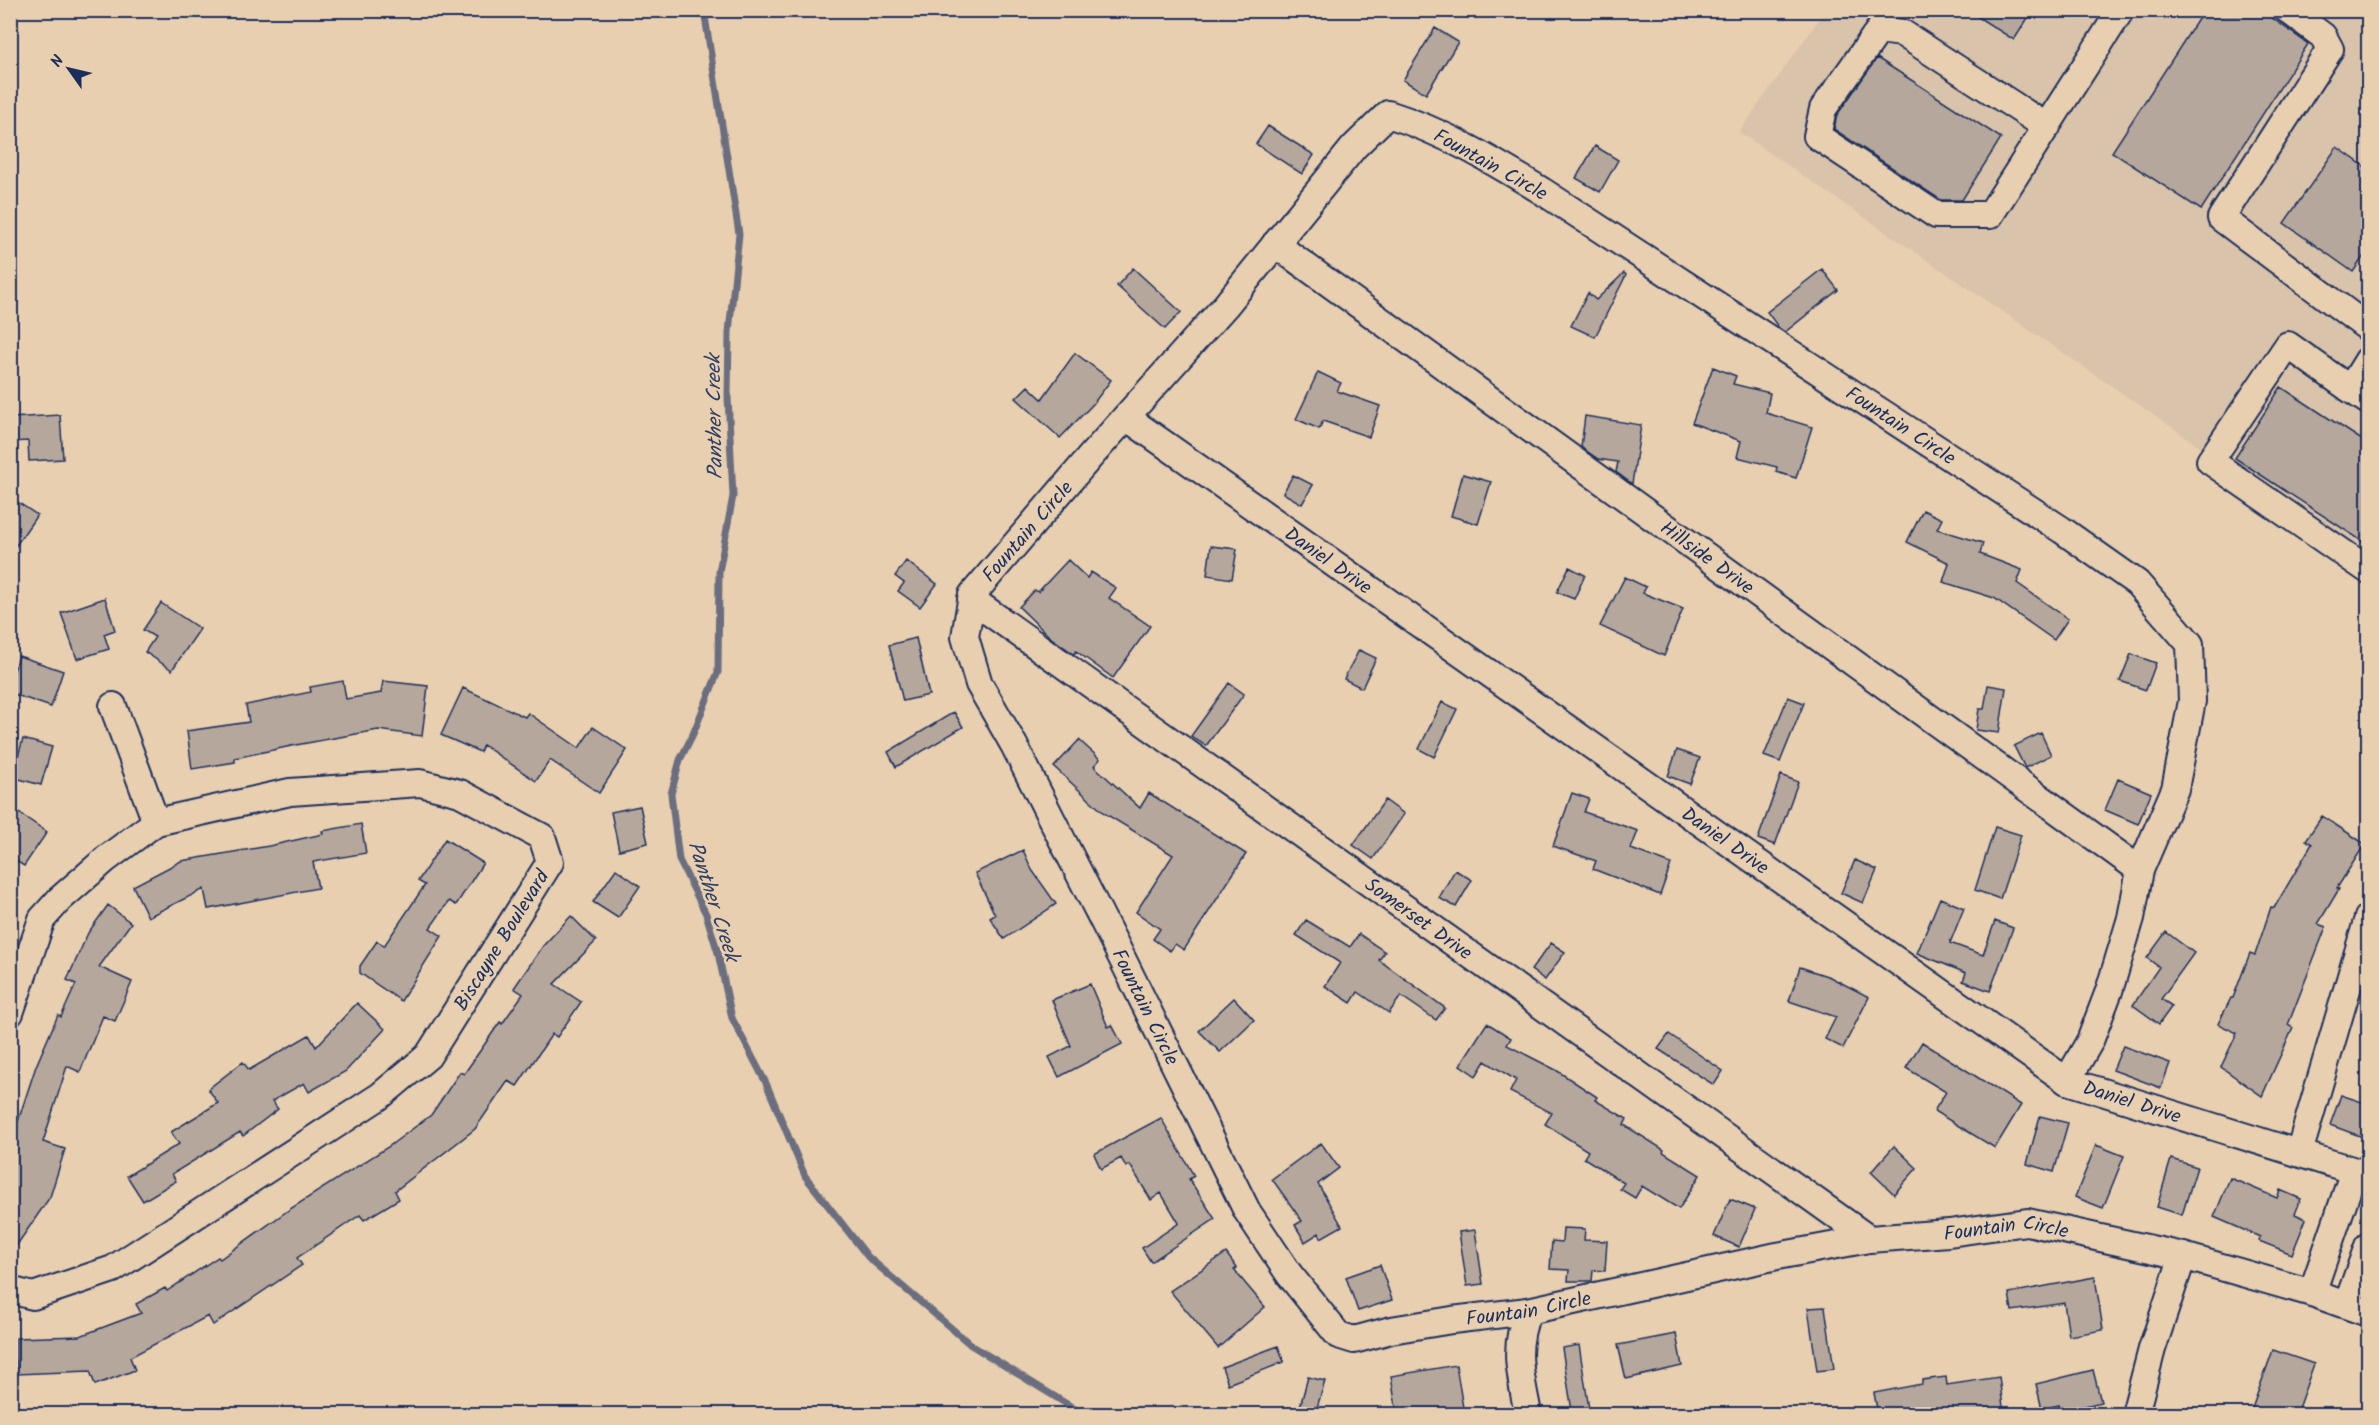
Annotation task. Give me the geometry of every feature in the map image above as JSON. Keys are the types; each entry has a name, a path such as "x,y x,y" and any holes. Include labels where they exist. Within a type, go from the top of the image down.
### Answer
{"street":[{"path":"2047,127 1885,20 1824,108 1817,136 1936,215 1990,215 2047,127 2121,10"},
{"path":"2288,10 2324,36 2330,49 2221,218 2368,328"},
{"name":"Fountain Circle","path":"2067,1081 2090,1041 2109,991 2131,918 2140,870 2175,789 2192,701 2190,644 2137,583 2062,530 1542,191 1473,149 1421,124 1388,114 1354,147 1226,304 972,595 965,637 979,684 1014,745 1089,891 1247,1211 1289,1274 1338,1335 1354,1340 1391,1330 1528,1311 1777,1256 1869,1239 1949,1233 2027,1222 2183,1256 2312,1293 2358,1309"},
{"name":"Hillside Drive","path":"1275,244 2140,870"},
{"path":"2368,360 2359,395 2288,345 2210,460 2368,570"},
{"name":"Daniel Drive","path":"1126,417 2067,1081 2361,1173"},
{"name":"Somerset Drive","path":"971,599 1869,1239"},
{"path":"113,706 156,822"},
{"name":"Biscayne Boulevard","path":"10,1013 42,919 60,899 106,859 156,822 290,792 420,783 460,793 542,837 550,862 428,1056 380,1096 113,1269 33,1296 10,1290"},
{"path":"2299,1154 2368,918"},
{"path":"2312,1293 2361,1173"},
{"path":"2358,1309 2368,1246"},
{"path":"2135,1414 2152,1349 2183,1256"},
{"path":"1528,1311 1520,1332 1519,1362 1528,1414"}],"shaded area":[{"path":"1825,11 2368,11 2368,561 1739,132"}],"building":[{"path":"1967,10 2033,10 2014,40"},
{"path":"2204,10 2261,10 2308,44 2201,210 2112,152"},
{"path":"1435,28 1458,42 1426,94 1403,80"},
{"path":"1877,58 2001,138 1962,200 1941,200 1834,129 1837,115"},
{"path":"1268,126 1314,155 1302,174 1256,144"},
{"path":"1595,146 1618,160 1600,192 1576,178"},
{"path":"2337,147 2368,169 2368,250 2353,272 2284,223"},
{"path":"1133,268 1181,312 1165,329 1117,286"},
{"path":"1822,269 1838,290 1785,332 1767,312"},
{"path":"1624,273 1626,275 1595,337 1571,326 1588,293 1596,300"},
{"path":"1075,353 1111,380 1093,404 1060,438 1016,398 1028,386 1042,399"},
{"path":"1713,367 1736,376 1733,384 1770,393 1766,413 1812,427 1796,478 1776,472 1777,467 1737,457 1741,441 1692,423"},
{"path":"1318,372 1341,383 1337,391 1380,406 1369,437 1323,421 1319,429 1296,419"},
{"path":"2281,387 2368,444 2368,545 2235,458"},
{"path":"60,415 63,459 29,461 28,441 10,442 10,418"},
{"path":"1585,416 1641,425 1632,484 1616,472 1618,462 1598,459 1581,447"},
{"path":"1463,474 1491,482 1478,524 1451,516"},
{"path":"1293,475 1313,485 1302,504 1283,493"},
{"path":"10,497 37,515 10,554"},
{"path":"1923,510 1942,519 1937,529 1983,543 1980,554 2022,570 2017,583 2068,619 2054,640 1994,598 1943,582 1949,563 1907,542"},
{"path":"1211,546 1237,549 1232,579 1207,575"},
{"path":"1068,560 1087,578 1091,572 1116,588 1109,598 1150,626 1113,678 1076,651 1074,654 1050,637 1019,607 1035,590 1038,592"},
{"path":"906,561 937,584 920,607 898,591 904,583 895,576"},
{"path":"1569,567 1585,575 1574,599 1557,592"},
{"path":"1625,577 1646,587 1643,593 1683,609 1664,656 1600,626"},
{"path":"105,598 115,630 104,634 109,649 77,659 61,613"},
{"path":"161,603 200,629 172,670 145,652 155,637 143,630"},
{"path":"916,638 929,695 903,701 889,645"},
{"path":"1359,650 1376,658 1362,688 1344,679"},
{"path":"2131,654 2156,663 2146,690 2120,681"},
{"path":"19,656 63,671 51,707 10,693 10,682"},
{"path":"343,681 346,699 381,693 383,681 428,686 422,736 378,730 296,745 235,758 235,762 192,769 187,731 249,722 246,705 311,692 310,687"},
{"path":"1229,683 1244,694 1206,746 1191,736"},
{"path":"1988,685 2006,688 1999,733 1976,730 1979,709 1984,709"},
{"path":"463,688 525,717 528,713 579,748 593,727 627,750 599,793 550,760 536,781 483,745 480,752 441,735"},
{"path":"1788,697 1804,703 1780,762 1764,756"},
{"path":"1442,702 1457,709 1434,757 1419,749"},
{"path":"954,712 963,727 896,767 888,752"},
{"path":"2041,733 2051,755 2025,768 2014,746"},
{"path":"23,739 52,747 41,785 12,777"},
{"path":"1079,740 1100,759 1094,766 1140,808 1149,793 1246,854 1184,950 1175,944 1170,951 1153,939 1160,929 1136,912 1173,855 1104,813 1054,767"},
{"path":"1677,750 1700,758 1690,784 1668,776"},
{"path":"1781,775 1798,782 1775,845 1758,839"},
{"path":"2118,779 2151,793 2138,824 2105,810"},
{"path":"1572,793 1589,799 1584,812 1638,831 1631,849 1671,864 1660,895 1593,869 1596,861 1553,846"},
{"path":"1385,800 1404,814 1373,859 1353,845"},
{"path":"640,806 648,843 619,850 611,812"},
{"path":"10,807 47,832 24,866 10,857"},
{"path":"2322,816 2365,844 2337,888 2339,889 2318,924 2326,927 2288,1025 2293,1028 2262,1096 2221,1067 2237,1033 2218,1024 2233,998 2250,953 2255,955 2271,907 2274,908 2312,844 2306,840"},
{"path":"361,824 366,853 313,862 318,888 208,909 204,889 148,917 133,886 181,861 269,846 323,834 322,831"},
{"path":"1995,827 2021,835 2000,899 1975,890"},
{"path":"445,839 483,863 456,905 449,901 430,928 442,936 401,1001 360,973 360,966 377,941 384,946 425,885 418,881"},
{"path":"1023,850 1032,870 1056,904 1004,939 990,918 995,915 975,873"},
{"path":"1855,860 1877,870 1863,903 1841,893"},
{"path":"616,869 640,886 618,918 593,902"},
{"path":"1455,870 1472,880 1456,907 1439,898"},
{"path":"1940,898 1964,908 1950,943 1983,955 1995,921 2013,928 1990,991 1963,981 1966,973 1917,953"},
{"path":"108,905 131,923 99,967 132,982 115,1021 103,1016 80,1072 67,1066 43,1142 65,1149 50,1197 10,1255 10,1150 36,1066 58,1015 61,1017 76,984 67,980 88,933"},
{"path":"571,916 596,941 554,984 581,1002 557,1037 552,1034 517,1086 508,1081 475,1129 395,1191 399,1199 364,1220 360,1215 297,1258 302,1265 213,1325 208,1316 130,1357 135,1370 95,1385 90,1371 16,1374 16,1338 80,1336 141,1313 136,1304 165,1288 167,1291 218,1257 220,1259 290,1209 388,1147 431,1115 460,1072 464,1074 500,1022 502,1024 523,994 514,988 543,946"},
{"path":"1306,920 1350,947 1359,934 1385,952 1379,960 1445,1008 1436,1020 1401,996 1389,1013 1358,992 1351,1003 1325,986 1340,963 1296,935"},
{"path":"2166,932 2194,953 2161,999 2172,1006 2159,1024 2133,1005 2159,967 2147,958"},
{"path":"1551,943 1565,952 1545,980 1531,970"},
{"path":"1800,967 1830,977 1869,997 1843,1048 1825,1039 1836,1017 1789,1001"},
{"path":"1090,984 1108,1027 1112,1025 1122,1044 1059,1077 1049,1057 1071,1046 1052,1000"},
{"path":"1234,998 1254,1020 1220,1052 1199,1031"},
{"path":"357,1003 385,1029 346,1071 309,1092 304,1083 272,1101 278,1109 243,1136 240,1132 172,1174 176,1181 143,1201 127,1176 179,1144 171,1132 218,1103 208,1089 243,1062 249,1070 309,1035 316,1047"},
{"path":"1487,1023 1511,1038 1507,1045 1556,1070 1597,1097 1595,1100 1627,1119 1624,1125 1700,1175 1679,1209 1642,1186 1635,1198 1620,1189 1624,1183 1584,1158 1588,1151 1545,1124 1552,1113 1510,1092 1516,1080 1485,1061 1476,1076 1460,1065"},
{"path":"1669,1034 1723,1071 1714,1085 1658,1049"},
{"path":"1922,1042 2021,1105 1995,1148 1934,1111 1946,1092 1906,1068"},
{"path":"2123,1046 2170,1063 2161,1088 2113,1070"},
{"path":"2341,1095 2368,1104 2368,1139 2330,1125"},
{"path":"2040,1116 2068,1123 2054,1172 2027,1164"},
{"path":"1161,1118 1194,1176 1189,1179 1215,1219 1151,1262 1142,1248 1179,1223 1161,1193 1151,1200 1130,1165 1126,1167 1121,1158 1101,1169 1094,1154"},
{"path":"1321,1143 1339,1168 1318,1184 1342,1226 1321,1238 1319,1233 1305,1242 1295,1225 1302,1221 1272,1179"},
{"path":"2096,1145 2124,1156 2103,1208 2075,1197"},
{"path":"1894,1146 1917,1168 1894,1194 1871,1172"},
{"path":"2171,1159 2197,1167 2182,1215 2157,1207"},
{"path":"2230,1178 2277,1198 2280,1190 2301,1199 2295,1214 2306,1219 2292,1254 2259,1241 2260,1237 2214,1217"},
{"path":"1730,1199 1755,1209 1739,1247 1714,1236"},
{"path":"1563,1228 1585,1229 1584,1240 1607,1241 1605,1271 1593,1270 1592,1281 1568,1281 1569,1270 1550,1269 1552,1241 1562,1242"},
{"path":"1475,1230 1483,1284 1467,1286 1459,1232"},
{"path":"1226,1253 1237,1268 1234,1270 1265,1307 1218,1348 1170,1291"},
{"path":"1380,1265 1392,1300 1358,1311 1346,1277"},
{"path":"2095,1277 2103,1330 2069,1336 2064,1303 2012,1311 2009,1293"},
{"path":"1825,1307 1834,1369 1817,1371 1808,1308"},
{"path":"1676,1334 1682,1366 1626,1379 1618,1345"},
{"path":"1579,1345 1589,1409 1572,1411 1562,1348"},
{"path":"1278,1346 1284,1362 1228,1384 1222,1367"},
{"path":"2273,1350 2314,1364 2296,1414 2250,1414"},
{"path":"1456,1365 1464,1414 1397,1414 1391,1376"},
{"path":"2093,1370 2101,1402 2061,1412 2059,1405 2042,1409 2036,1384"},
{"path":"1308,1377 1325,1381 1315,1414 1298,1414"},
{"path":"1946,1377 1947,1385 1999,1377 2004,1414 1878,1414 1874,1393 1922,1384 1922,1380"}],"waterway":[{"name":"Panther Creek","path":"704,10 739,234 729,332 728,397 733,496 719,572 718,672 680,760 671,794 679,860 706,914 718,953 732,1018 766,1083 805,1176 868,1257 971,1345 1083,1414"}]}
